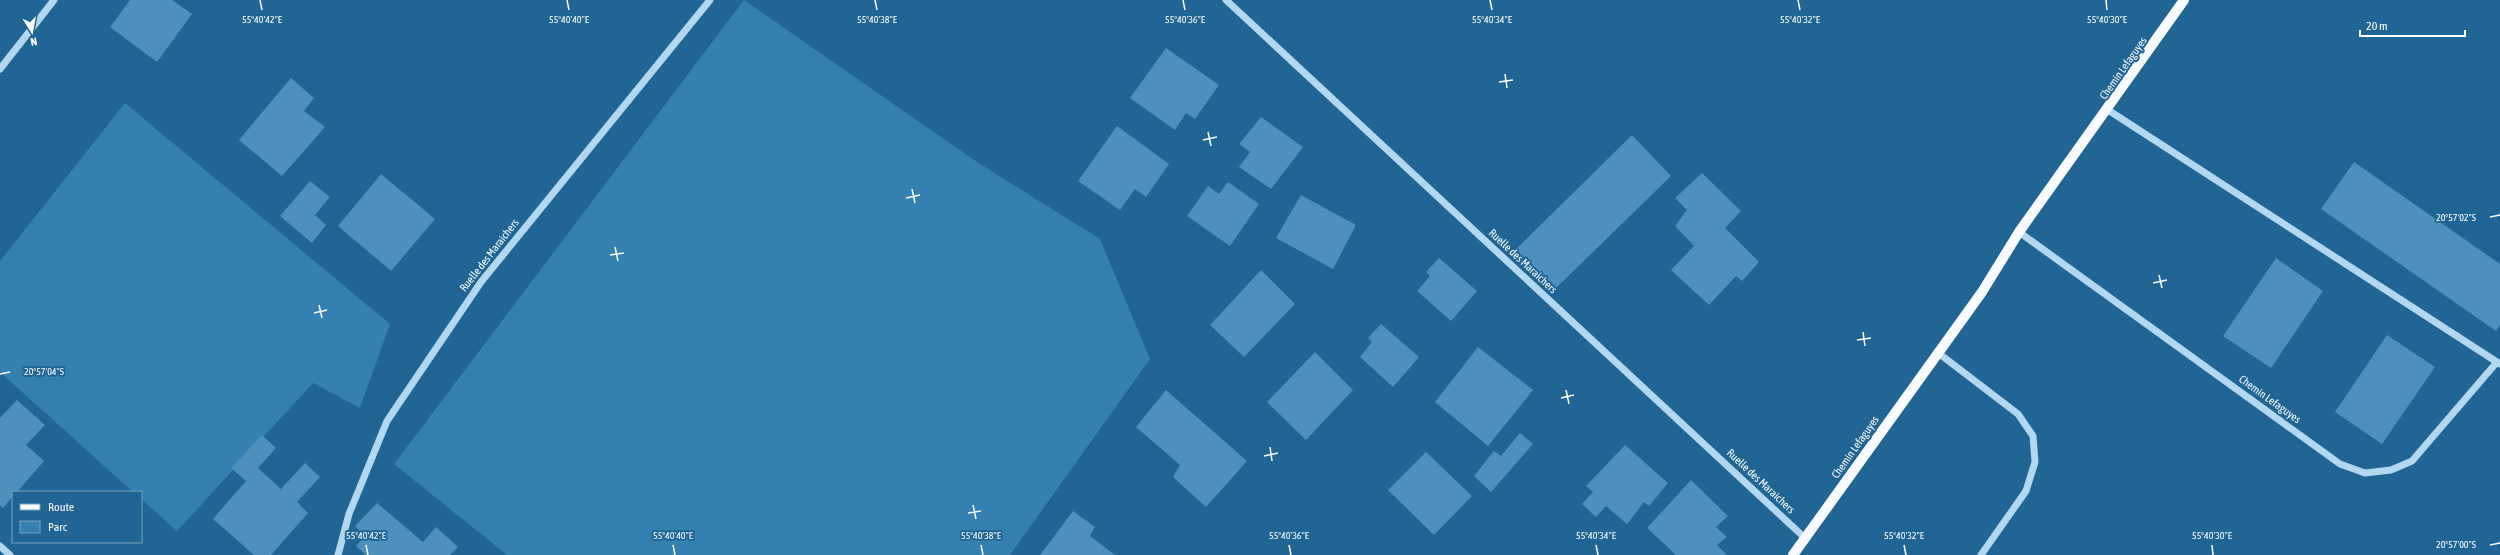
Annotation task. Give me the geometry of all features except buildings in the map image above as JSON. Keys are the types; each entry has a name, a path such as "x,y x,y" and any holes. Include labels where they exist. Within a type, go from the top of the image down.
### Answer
{"main road":[{"name":"Chemin Lefaguyes","path":"1793,555 1937,352 1982,292 2019,232 2108,110 2184,0"}],"street":[{"path":"0,69 54,0"},
{"name":"Ruelle des Maraichers","path":"338,555 349,514 391,415 481,282 710,0"},
{"name":"Ruelle des Maraichers","path":"1226,0 1805,538"},
{"name":"Chemin Lefaguyes","path":"2019,232 2340,464 2365,473 2391,470 2412,462 2499,363 2108,110"},
{"path":"1937,352 2018,414 2033,436 2035,462 2026,491 1981,555"},
{"path":"0,546 10,555"}],"green space":[{"path":"744,0 977,162 1100,239 1150,359 1010,555 507,555 394,464"},
{"path":"125,103 390,324 360,408 313,383 177,531 142,500 142,491 132,491 0,372 0,261"}]}
